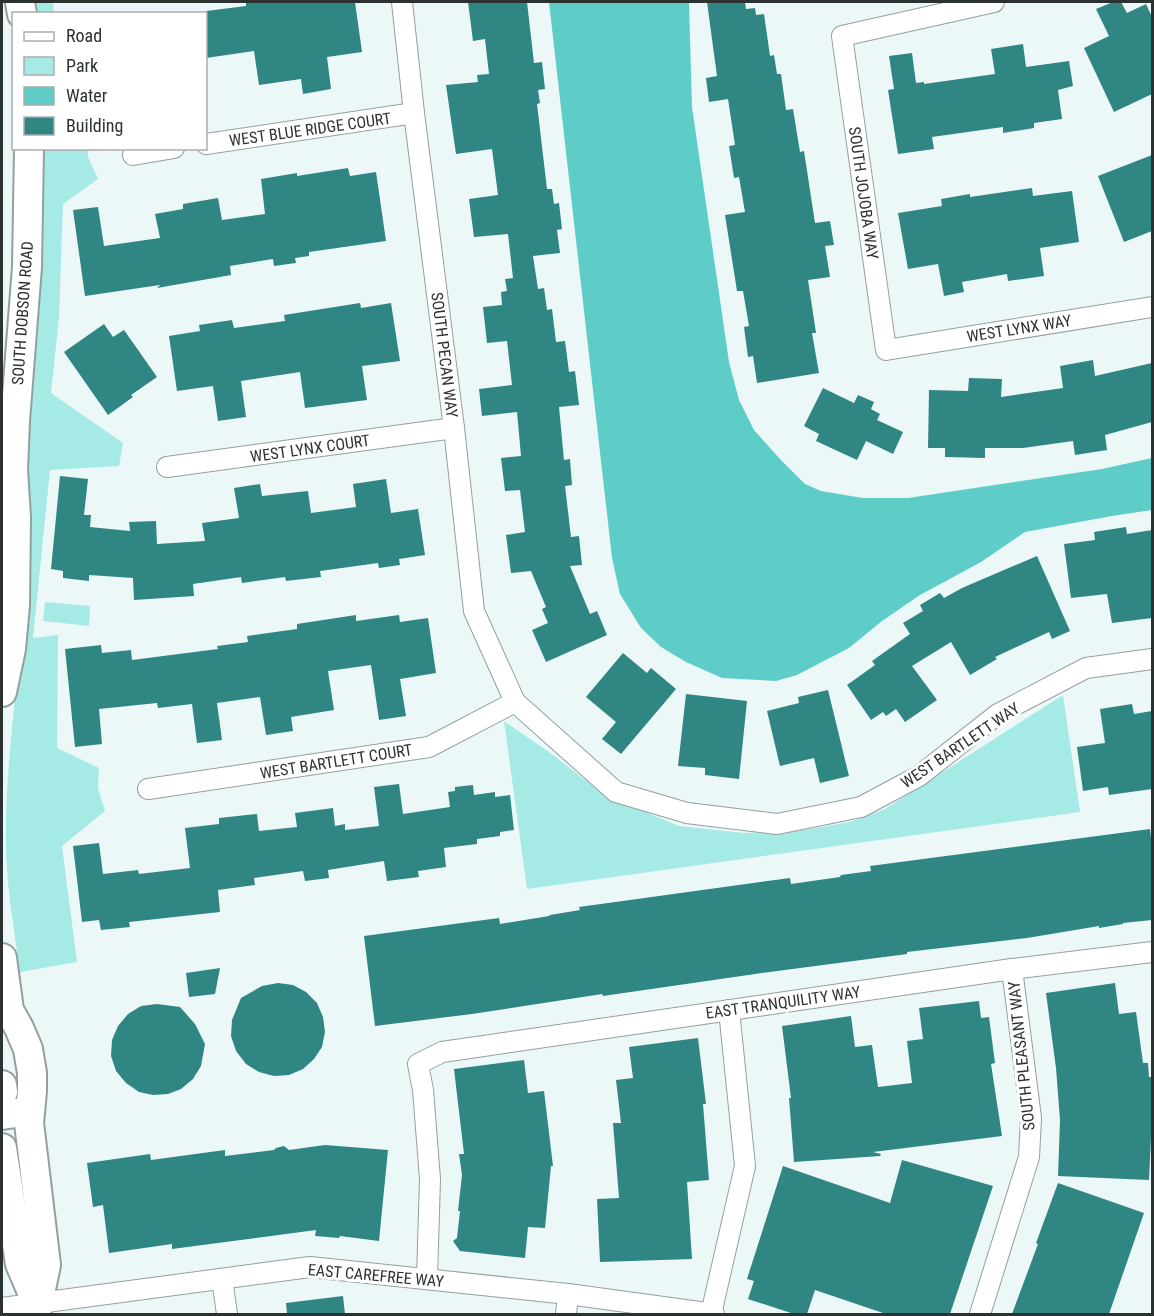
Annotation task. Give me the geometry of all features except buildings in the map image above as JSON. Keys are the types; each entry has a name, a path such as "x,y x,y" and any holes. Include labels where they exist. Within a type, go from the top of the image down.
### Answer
{"street":[{"name":"SOUTH PECAN WAY","path":"402,2 474,611 515,702"},
{"name":"SOUTH JOJOBA WAY","path":"886,350 842,36 994,2"},
{"name":"WEST BLUE RIDGE COURT","path":"207,144 414,113"},
{"name":"SOUTH DOBSON ROAD","path":"2,692 11,649 15,604 16,517 13,470 27,267 29,150"},
{"path":"133,154 160,150"},
{"name":"WEST LYNX WAY","path":"886,350 1152,307"},
{"name":"WEST LYNX COURT","path":"167,467 454,428"},
{"path":"2,586 14,550"},
{"name":"WEST BARTLETT WAY","path":"515,702 616,792 687,813 777,824 861,807 919,776 998,714 1086,668 1152,659"},
{"name":"WEST BARTLETT COURT","path":"148,789 429,747 515,702"},
{"name":"EAST TRANQUILITY WAY","path":"427,1278 430,1179 423,1090 418,1064 442,1052 1012,969 1152,952"},
{"path":"2,958 5,1010 19,1028 27,1048 32,1073 28,1225"},
{"name":"SOUTH PLEASANT WAY","path":"980,1314 1029,1157 1031,1118 1012,969"},
{"path":"712,1314 745,1166 729,1010"},
{"path":"2,1085 2,1094"},
{"path":"2,1115 30,1111"},
{"path":"2,1148 28,1225 46,1265 38,1309"},
{"name":"EAST CAREFREE WAY","path":"2,1308 38,1309 310,1267 568,1294 712,1314"},
{"path":"222,1280 227,1314"},
{"path":"566,1314 568,1294"}],"green space":[{"path":"32,2 53,2 54,12 33,12"},
{"path":"38,150 88,150 88,157 98,179 63,204 59,318 51,393 123,443 119,466 50,470 33,638 58,635 57,748 99,768 98,788 105,811 62,846 77,962 20,972 7,874 6,814 24,565"},
{"path":"45,602 90,606 89,626 43,621"},
{"path":"1063,695 1080,812 527,889 504,721 603,794 679,826 744,833 804,830 850,822 885,809"}],"water":[{"path":"549,2 689,2 692,107 729,362 739,400 754,430 805,484 821,491 863,498 908,498 1102,469 1152,458 1152,510 1025,532 981,562 920,595 882,621 849,648 797,675 776,681 722,678 686,662 661,647 641,628 620,594 612,558"}]}
